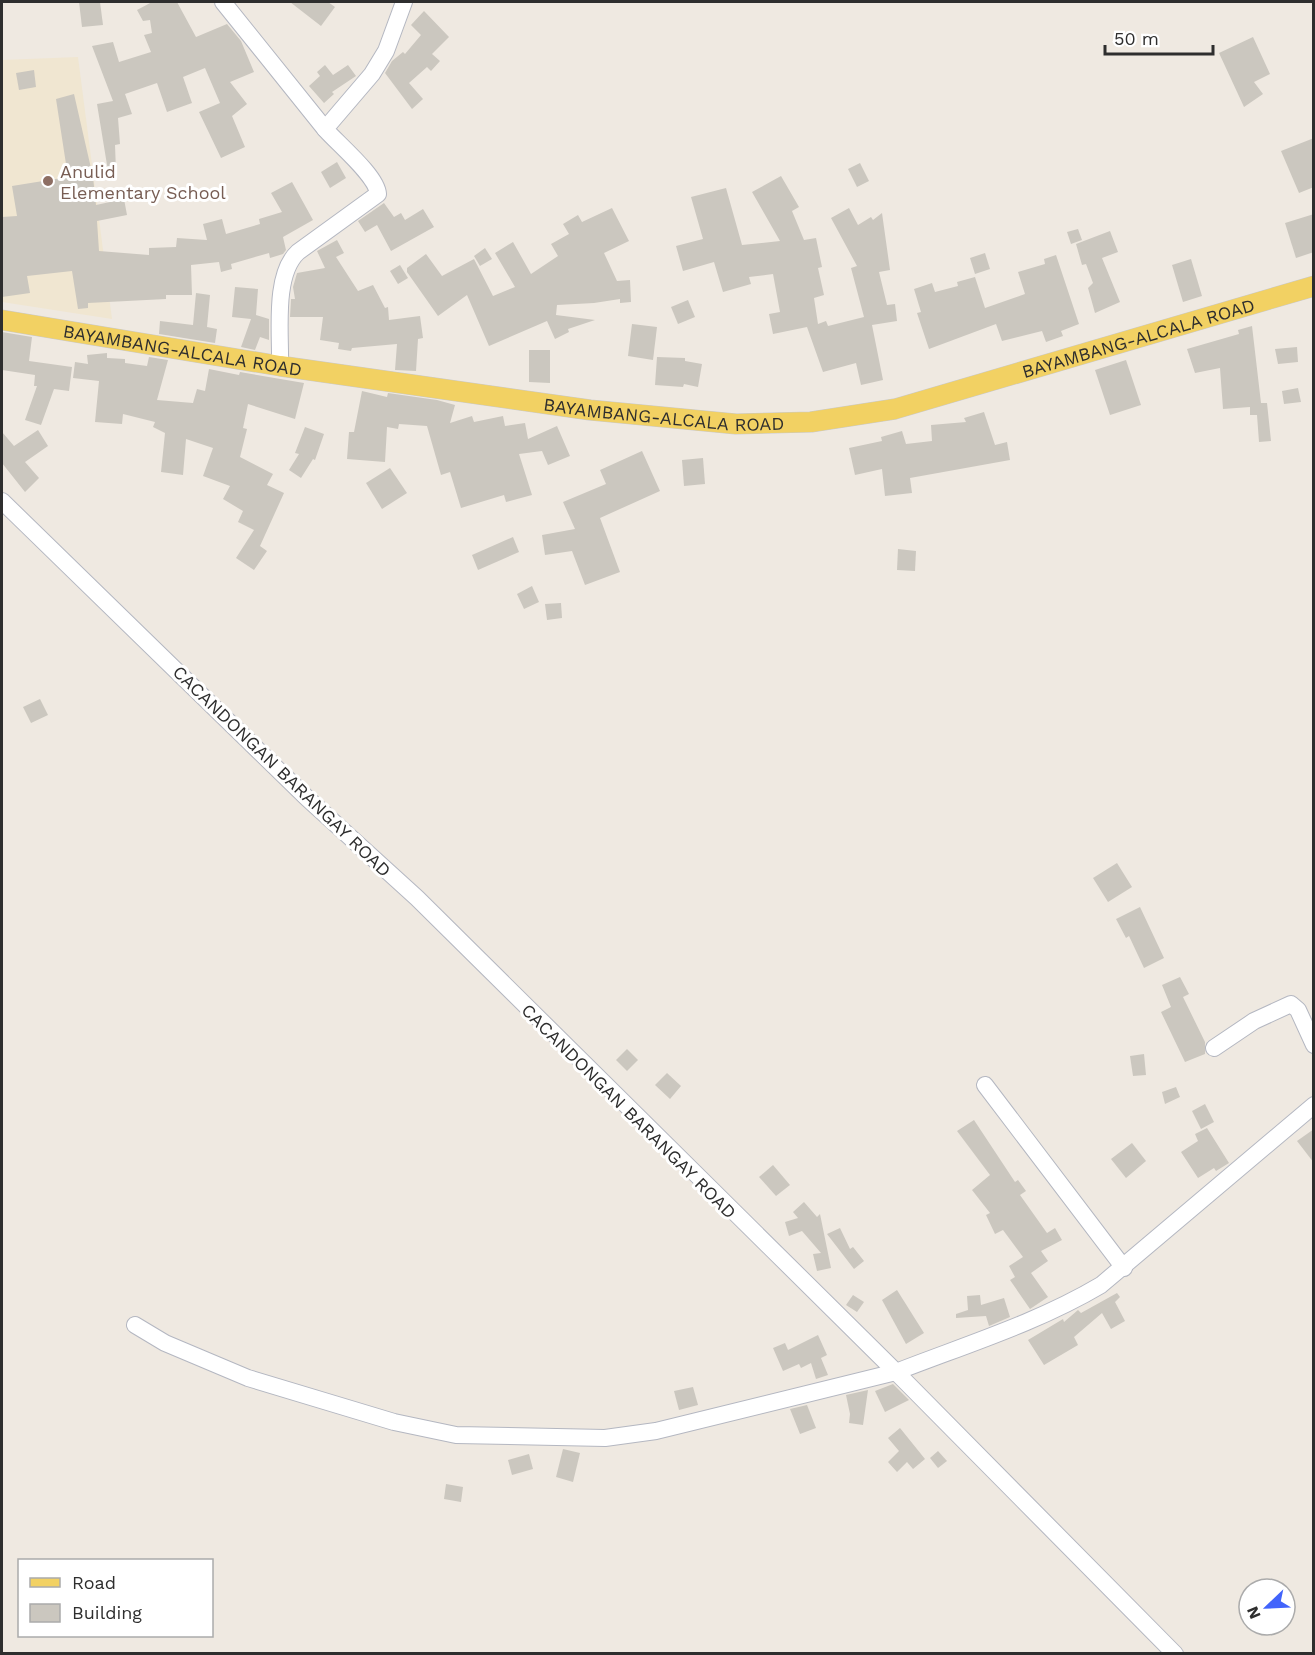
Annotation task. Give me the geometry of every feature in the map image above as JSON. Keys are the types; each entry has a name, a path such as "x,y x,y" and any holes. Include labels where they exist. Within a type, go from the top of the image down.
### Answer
{"main road":[{"name":"BAYAMBANG-ALCALA ROAD","path":"2,320 280,366 651,417 736,424 812,422 895,409 1314,286"}],"street":[{"path":"223,2 325,129 369,176 376,185 378,194 298,252 287,265 282,286 280,366"},
{"path":"325,129 372,74 386,51 404,2"},
{"name":"CACANDONGAN BARANGAY ROAD","path":"2,501 307,798 417,898 896,1372 1174,1653"},
{"path":"1214,1048 1254,1021 1291,1004 1298,1010 1314,1045"},
{"path":"985,1085 1124,1268"},
{"path":"135,1325 165,1343 248,1378 394,1422 456,1435 604,1438 646,1432 896,1372 1066,1305 1101,1285 1124,1268 1314,1105"}],"shaded area":[{"name":"Anulid Elementary School","path":"78,57 112,319 2,302 2,60"}],"building":[{"path":"79,2 100,2 103,25 82,27"},
{"path":"152,2 177,2 196,37 227,24 241,41 254,72 230,82 247,104 232,116 245,147 221,158 199,112 220,103 205,68 183,77 192,103 167,112 157,83 125,94 132,114 118,118 120,144 115,145 116,171 108,171 97,104 113,101 92,46 113,42 119,62 151,52 144,35 152,33 150,20 143,21 137,10"},
{"path":"290,2 328,2 335,7 321,26"},
{"path":"424,11 449,37 432,54 440,61 431,71 427,67 409,83 423,99 412,109 385,73 392,61 403,52 405,54 421,35 411,25"},
{"path":"1253,37 1270,74 1254,82 1263,94 1244,107 1219,53"},
{"path":"325,65 333,75 348,65 356,76 332,92 334,94 324,103 309,86 320,76 317,72"},
{"path":"34,70 36,87 19,90 16,73"},
{"path":"74,94 93,177 96,205 124,199 127,215 97,221 99,251 149,255 149,248 176,247 177,238 207,240 203,224 222,219 226,234 260,224 259,219 282,212 271,193 292,182 313,220 283,237 286,250 283,254 270,258 269,253 231,264 232,269 221,272 219,262 191,265 192,295 166,295 166,299 88,303 88,308 78,309 72,271 27,276 30,293 2,297 2,217 17,216 12,186 68,177 56,99"},
{"path":"1314,138 1314,187 1299,193 1281,151"},
{"path":"337,162 346,178 330,188 321,172"},
{"path":"860,163 869,181 857,187 848,169"},
{"path":"781,176 799,207 792,211 804,240 816,238 822,267 818,268 824,295 814,298 818,324 826,321 828,326 864,317 851,268 857,266 831,218 849,208 858,225 871,217 873,220 882,213 890,270 879,272 887,305 895,304 897,321 872,325 883,380 861,385 856,363 823,372 807,327 773,334 769,314 780,312 773,274 749,277 751,284 723,292 714,262 683,271 676,246 703,239 691,197 726,188 742,245 780,241 752,192"},
{"path":"384,203 394,217 401,213 405,220 423,209 434,227 391,251 377,225 365,232 358,221"},
{"path":"612,208 629,241 604,253 617,281 630,280 631,302 620,303 620,299 557,305 556,315 595,320 568,329 569,332 555,339 547,321 489,346 467,295 438,316 407,272 407,268 426,254 442,276 474,259 493,296 515,287 495,253 513,242 531,274 558,256 551,244 569,234 563,224 578,215 582,222"},
{"path":"1314,214 1314,252 1296,258 1285,223"},
{"path":"1078,229 1082,240 1071,244 1067,232"},
{"path":"1110,231 1118,252 1102,258 1120,302 1095,313 1088,288 1093,283 1086,264 1082,265 1076,244"},
{"path":"337,240 344,253 336,257 358,291 373,285 385,308 388,307 389,320 420,316 423,338 418,339 416,371 395,370 397,344 352,348 351,351 338,349 339,343 320,340 323,317 290,317 291,299 295,299 293,287 297,273 325,268 317,251"},
{"path":"485,248 492,259 480,266 474,256"},
{"path":"985,253 990,269 975,274 970,258"},
{"path":"1056,255 1079,324 1061,331 1063,336 1046,342 1042,331 1002,341 996,324 929,349 917,313 921,312 914,289 932,283 935,292 958,286 957,282 975,277 985,308 1025,294 1018,272 1045,264 1044,259"},
{"path":"1191,259 1202,296 1183,302 1172,265"},
{"path":"400,265 408,278 398,284 390,271"},
{"path":"235,287 258,289 256,315 269,319 269,340 260,337 255,350 241,347 251,319 232,317"},
{"path":"196,293 210,295 207,327 217,329 215,343 159,334 160,321 193,325"},
{"path":"688,300 695,317 678,324 671,307"},
{"path":"632,324 657,327 653,360 628,356"},
{"path":"1252,326 1261,403 1267,403 1271,441 1259,442 1257,415 1250,415 1250,407 1223,409 1220,368 1195,373 1187,349 1239,334 1238,330"},
{"path":"2,332 32,337 29,361 72,367 69,391 54,389 41,425 25,420 37,386 34,386 35,375 2,370"},
{"path":"1297,347 1298,362 1278,364 1275,349"},
{"path":"529,350 550,350 550,383 529,382"},
{"path":"107,353 107,358 125,359 125,363 147,366 149,357 168,360 157,400 193,403 197,389 205,391 209,369 304,383 295,419 248,404 243,428 247,429 240,457 273,474 267,485 284,493 260,546 267,551 254,570 236,558 254,530 238,522 243,511 223,499 230,486 203,476 213,448 186,439 183,475 161,472 165,433 153,427 155,422 123,414 122,424 95,422 99,381 73,378 75,362 88,364 87,355"},
{"path":"657,357 685,358 685,361 702,364 698,387 684,384 683,387 655,385"},
{"path":"1126,360 1141,405 1110,415 1095,370"},
{"path":"1298,388 1301,402 1284,404 1282,391"},
{"path":"362,391 387,397 388,393 437,400 455,405 450,423 472,416 474,422 503,416 505,426 525,423 528,439 557,426 570,456 548,465 542,451 519,454 532,495 506,502 504,495 461,508 450,472 441,475 427,426 399,424 398,429 387,427 385,462 347,459 349,432 354,432"},
{"path":"984,412 995,445 1007,442 1010,460 910,478 912,493 885,496 882,469 855,475 849,448 882,441 881,437 902,431 906,444 932,441 931,425 966,422 964,418"},
{"path":"305,427 324,434 315,460 313,459 301,478 289,470 299,454 295,453"},
{"path":"38,430 48,446 25,462 39,478 25,492 2,463 2,432 14,446"},
{"path":"642,451 660,491 600,518 620,572 585,585 572,551 545,555 542,535 575,529 563,502 606,484 600,470"},
{"path":"703,458 705,484 684,486 682,460"},
{"path":"390,468 407,493 382,509 366,483"},
{"path":"513,537 519,552 478,570 472,555"},
{"path":"898,549 916,551 915,571 897,570"},
{"path":"532,586 539,602 524,609 517,594"},
{"path":"561,603 562,618 547,620 545,604"},
{"path":"40,699 48,715 31,723 23,707"},
{"path":"1117,863 1132,887 1108,902 1093,878"},
{"path":"1140,907 1164,958 1144,968 1129,936 1126,938 1116,919"},
{"path":"1180,977 1189,994 1183,997 1205,1042 1205,1054 1185,1062 1161,1012 1171,1007 1162,985"},
{"path":"627,1049 638,1060 627,1071 616,1060"},
{"path":"1144,1054 1146,1075 1133,1076 1130,1056"},
{"path":"667,1073 681,1086 670,1099 655,1085"},
{"path":"1176,1087 1180,1097 1165,1104 1162,1092"},
{"path":"1205,1104 1214,1122 1201,1129 1192,1111"},
{"path":"974,1120 1015,1182 1018,1180 1026,1191 1020,1195 1047,1233 1055,1228 1062,1240 1041,1251 1048,1261 1031,1273 1048,1297 1030,1309 1010,1280 1015,1277 1009,1266 1023,1257 1003,1230 995,1234 986,1215 990,1213 972,1190 990,1175 957,1131"},
{"path":"1207,1128 1229,1163 1216,1171 1214,1168 1198,1178 1181,1152 1198,1141 1195,1134"},
{"path":"1314,1129 1314,1163 1297,1141"},
{"path":"1132,1143 1146,1161 1126,1178 1111,1159"},
{"path":"773,1165 790,1185 776,1196 759,1177"},
{"path":"804,1202 817,1217 820,1214 831,1268 817,1271 813,1254 821,1253 802,1231 789,1236 785,1222 798,1218 793,1212"},
{"path":"840,1228 850,1249 853,1247 864,1261 854,1269 827,1234"},
{"path":"897,1290 924,1333 906,1344 882,1300"},
{"path":"1117,1293 1120,1297 1115,1302 1125,1321 1111,1329 1102,1313 1074,1337 1078,1345 1044,1365 1028,1340 1063,1319 1064,1322 1078,1310 1081,1313"},
{"path":"853,1295 864,1302 857,1312 846,1305"},
{"path":"980,1295 981,1305 1004,1298 1010,1317 989,1326 986,1316 956,1318 956,1314 968,1310 967,1296"},
{"path":"818,1335 827,1355 821,1358 828,1375 816,1379 811,1363 801,1368 799,1364 783,1371 773,1348 785,1343 788,1350"},
{"path":"893,1384 909,1400 885,1412 875,1391"},
{"path":"693,1387 698,1405 679,1410 674,1391"},
{"path":"868,1390 863,1425 849,1423 850,1414 846,1395"},
{"path":"807,1405 816,1428 800,1434 790,1409"},
{"path":"900,1428 925,1459 913,1469 907,1462 897,1472 888,1462 899,1451 888,1438"},
{"path":"563,1449 580,1453 573,1482 556,1477"},
{"path":"938,1451 947,1461 938,1468 930,1458"},
{"path":"529,1454 533,1469 512,1475 508,1460"},
{"path":"446,1484 463,1487 461,1502 444,1499"}],"place":[{"name":"Anulid Elementary School","path":"48,181"}]}
